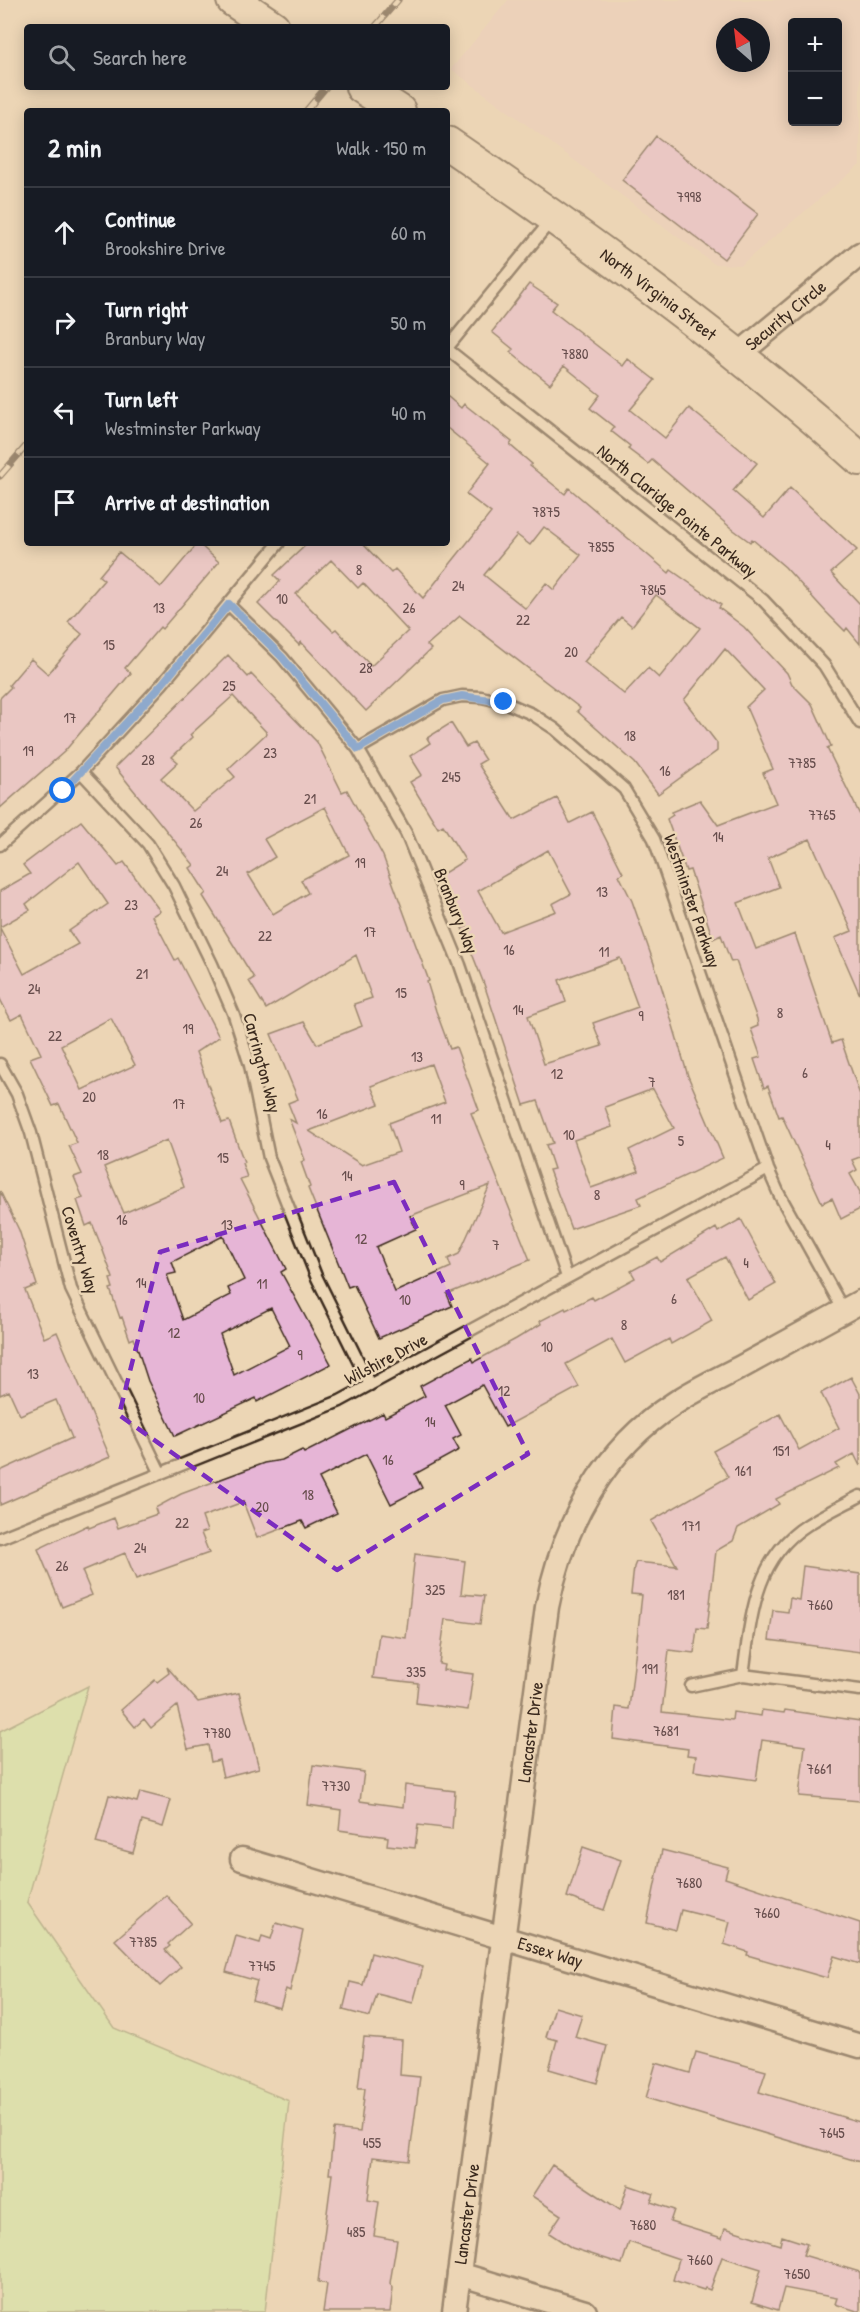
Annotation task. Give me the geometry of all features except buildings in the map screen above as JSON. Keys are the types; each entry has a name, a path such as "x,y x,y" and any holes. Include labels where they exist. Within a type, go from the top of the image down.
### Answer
{"main road":[{"path":"233,0 269,24"},
{"path":"367,90 394,108"},
{"name":"North Virginia Street","path":"450,145 554,216 738,355 860,459"}],"street":[{"name":"Security Circle","path":"738,355 860,254"},
{"name":"Lancaster Drive","path":"454,2312 547,1607 567,1533 586,1495 611,1460 639,1431 674,1403 852,1307"},
{"name":"Essex Way","path":"242,1859 860,2046"},
{"path":"459,2274 585,2312"}],"lane":[{"path":"450,345 554,216"},
{"name":"North Claridge Pointe Parkway","path":"450,351 763,600 824,665 860,723"},
{"path":"0,844 81,772 162,684 277,546"},
{"name":"Branbury Way","path":"229,604 282,657 358,749 406,833 460,965 567,1277"},
{"name":"Westminster Parkway","path":"358,749 443,700 462,696 481,697 522,710 555,729 624,789 654,839 768,1169 779,1194 852,1307"},
{"name":"Carrington Way","path":"81,772 148,844 174,886 212,964 234,1015 250,1065 268,1158 316,1276 370,1385"},
{"name":"Coventry Way","path":"0,1064 17,1095 31,1133 71,1289 160,1472"},
{"name":"Wilshire Drive","path":"0,1538 340,1401 567,1277 641,1240 768,1169"},
{"path":"743,1675 755,1595 766,1569 783,1545 806,1525 860,1496"},
{"path":"691,1686 743,1675 860,1690"}],"highlighted area":[{"path":"394,1182 528,1454 337,1570 119,1415 160,1252"}],"shaded area":[{"path":"508,0 860,0 860,165 741,265 714,264 451,69"}],"green space":[{"path":"88,1686 27,1902 114,2028 289,2101 265,2312 0,2312 0,1731"}],"railway":[{"path":"378,24 398,0"},
{"path":"308,108 324,90"},
{"path":"0,476 24,448"}],"route":[{"path":"63,791 162,684 229,604 282,657 358,749 428,706 443,700 462,696 504,702"}]}
